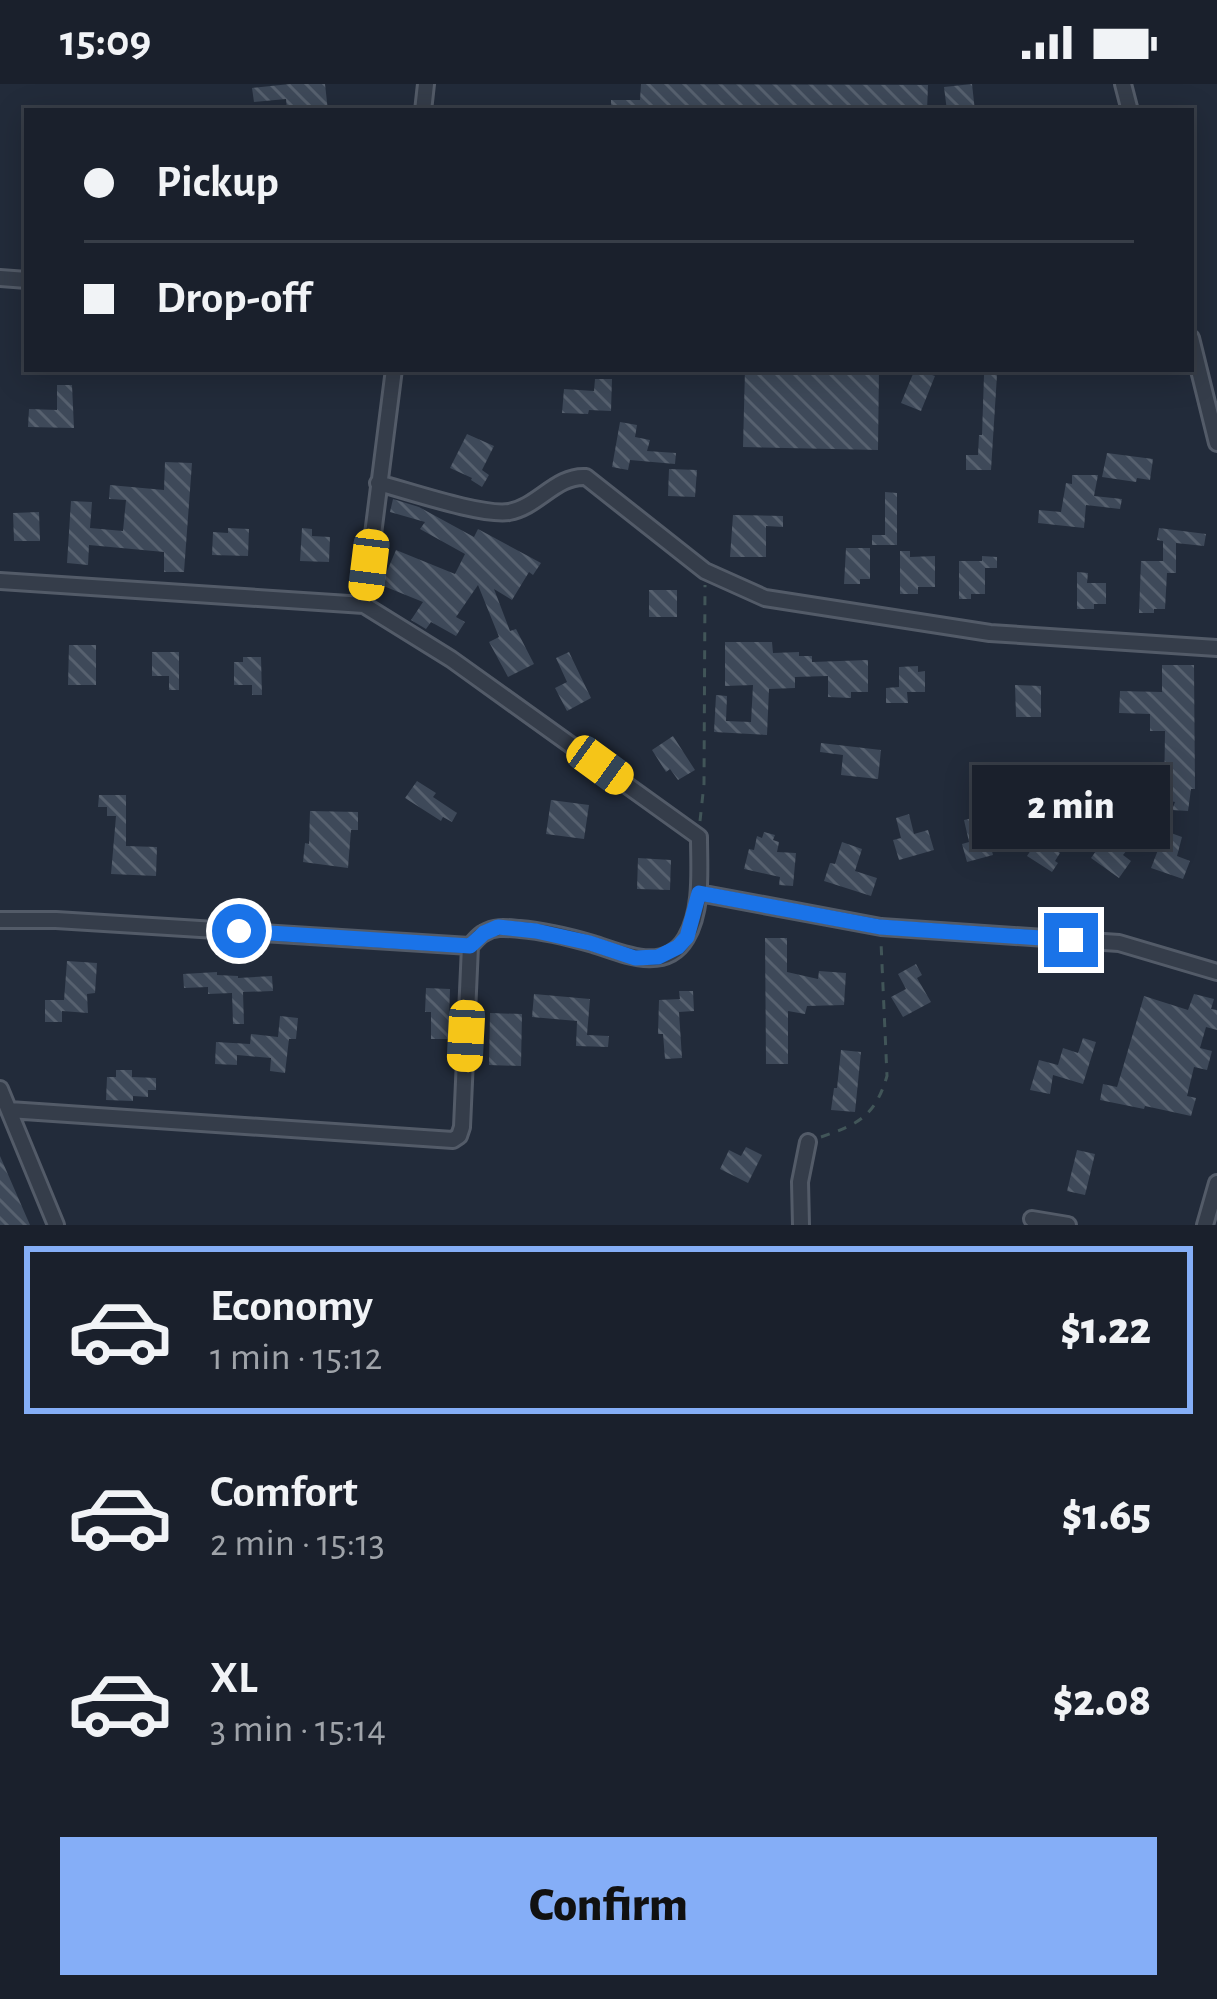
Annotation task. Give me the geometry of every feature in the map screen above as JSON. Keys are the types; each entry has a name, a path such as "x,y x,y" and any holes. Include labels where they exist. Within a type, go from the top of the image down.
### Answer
{"street":[{"path":"1194,350 1217,443"},
{"path":"364,605 394,372"},
{"path":"379,483 488,512 510,512 569,478 586,477 705,571 765,598 1013,635 1217,648"},
{"path":"0,581 364,605 451,658 699,837 699,893 687,937 658,957 635,958 552,934 498,927 470,946 462,1127 453,1140 9,1110"},
{"path":"699,893 880,927 1119,943 1217,971"},
{"path":"0,920 470,946"},
{"path":"0,1089 56,1225"},
{"path":"801,1225 800,1182 808,1142"},
{"path":"1205,1225 1217,1183"},
{"path":"1032,1220 1068,1225"}],"path":[{"path":"699,837 704,784 705,571"},
{"path":"808,1142 868,1115 881,1097 887,1076 880,927"}],"building":[{"path":"325,84 328,108 287,108 286,99 254,102 252,88"},
{"path":"641,84 928,85 927,108 611,108 611,100 640,100"},
{"path":"972,84 975,108 947,108 944,87"},
{"path":"745,372 879,372 878,450 743,447"},
{"path":"914,372 935,376 921,411 901,403"},
{"path":"984,375 997,375 991,470 966,470 966,455 978,455 982,435"},
{"path":"595,379 612,379 611,411 562,413 564,389 594,391"},
{"path":"57,385 72,385 74,428 28,427 29,409 57,410"},
{"path":"620,422 637,425 635,437 650,440 647,451 676,453 675,464 630,460 628,470 612,467"},
{"path":"467,434 494,446 482,470 489,475 482,487 450,468"},
{"path":"1107,453 1153,459 1150,480 1102,477"},
{"path":"165,462 192,463 184,572 164,572 164,552 89,545 88,565 67,563 71,501 92,502 90,528 123,531 126,500 109,499 110,485 164,490"},
{"path":"669,469 697,470 695,497 668,496"},
{"path":"1072,475 1098,475 1094,496 1122,499 1120,509 1086,505 1084,528 1038,523 1039,510 1061,512"},
{"path":"885,492 897,493 897,545 872,545 872,535 885,535"},
{"path":"393,499 419,507 474,537 478,529 541,563 533,575 529,572 512,600 494,589 510,631 516,629 534,664 508,677 489,642 499,637 478,585 456,617 465,622 456,636 431,622 426,629 411,620 423,602 381,585 396,550 455,574 465,554 420,529 425,522 390,512"},
{"path":"39,512 40,541 14,541 13,513"},
{"path":"733,515 783,516 783,527 766,526 766,557 730,557"},
{"path":"228,528 249,529 248,556 212,555 213,532 228,533"},
{"path":"302,528 312,529 312,536 330,537 329,562 300,561"},
{"path":"1159,528 1206,534 1204,546 1176,543 1176,573 1167,573 1165,609 1139,613 1141,561 1163,561"},
{"path":"846,548 870,548 870,579 844,584"},
{"path":"900,551 910,551 910,557 935,556 935,587 900,594"},
{"path":"982,556 997,557 997,568 985,568 985,594 959,599 959,561 982,561"},
{"path":"1077,572 1088,573 1087,583 1106,583 1106,604 1077,609"},
{"path":"649,590 677,590 677,617 649,617"},
{"path":"725,642 772,642 773,653 799,652 799,656 812,656 812,662 868,660 868,692 851,692 851,698 828,697 828,676 795,677 795,688 769,689 767,735 714,732 716,695 727,696 726,721 751,722 753,685 725,686"},
{"path":"69,645 96,645 96,685 68,685"},
{"path":"152,652 179,652 179,690 169,690 169,676 152,676"},
{"path":"569,652 591,698 567,711 555,688 567,682 556,658"},
{"path":"243,657 261,657 262,695 252,695 252,685 234,685 234,662 243,662"},
{"path":"1162,665 1194,665 1195,789 1191,789 1188,811 1172,810 1175,802 1164,800 1165,731 1150,731 1150,714 1119,713 1120,691 1162,692"},
{"path":"918,666 918,672 925,671 925,692 907,692 908,703 886,703 886,688 899,687 899,667"},
{"path":"1015,685 1041,686 1041,717 1016,717"},
{"path":"673,736 695,770 678,780 670,769 666,772 652,750"},
{"path":"821,743 881,750 878,779 841,775 843,755 820,752"},
{"path":"1033,770 1080,776 1073,809 1051,806 1055,785 1031,782"},
{"path":"417,781 457,813 452,822 443,817 441,821 405,798"},
{"path":"99,795 126,795 126,846 157,847 156,876 111,874 116,816 107,816 107,807 98,807"},
{"path":"551,800 589,805 584,839 546,834"},
{"path":"310,811 358,812 358,830 351,830 348,868 303,862"},
{"path":"909,814 914,834 928,830 934,850 899,860 893,840 901,838 896,818"},
{"path":"977,817 993,855 967,862 962,844 969,842 964,820"},
{"path":"1045,822 1067,838 1052,872 1027,856"},
{"path":"1111,830 1131,845 1123,855 1131,861 1119,878 1091,858"},
{"path":"764,832 775,835 777,852 796,853 793,886 779,885 780,877 744,869 749,849 754,850 757,836 762,838"},
{"path":"1171,833 1182,837 1177,856 1190,861 1183,879 1151,868"},
{"path":"842,842 862,849 855,871 877,878 871,896 824,881"},
{"path":"638,858 671,860 670,890 637,889"},
{"path":"765,938 787,938 787,972 818,979 819,971 846,973 844,1005 807,1006 805,1014 788,1011 788,1064 766,1064"},
{"path":"67,961 97,963 95,993 87,994 88,1013 62,1011 62,1022 45,1022 45,1000 64,1000"},
{"path":"916,964 922,975 917,978 931,1002 903,1017 891,997 906,989 898,974"},
{"path":"217,972 238,978 272,976 273,991 243,992 244,1024 233,1024 232,993 184,988 183,974"},
{"path":"426,988 450,989 449,1022 455,1022 455,1039 431,1039"},
{"path":"679,991 693,991 694,1011 679,1012 682,1058 665,1059 663,1034 658,1034 659,1000 680,999"},
{"path":"534,994 590,999 587,1035 609,1036 608,1047 576,1046 577,1021 532,1017"},
{"path":"1194,994 1214,999 1211,1009 1217,1010 1217,1030 1206,1027 1200,1048 1212,1051 1207,1070 1194,1067 1187,1096 1196,1098 1191,1116 1100,1100 1103,1084 1117,1087 1144,996 1188,1010"},
{"path":"490,1013 522,1014 521,1066 489,1065"},
{"path":"280,1016 298,1018 296,1039 289,1039 285,1073 270,1071 271,1058 237,1055 237,1065 215,1064 216,1042 250,1044 251,1034 278,1037"},
{"path":"1083,1038 1096,1042 1083,1084 1053,1075 1050,1094 1030,1090 1039,1060 1058,1065 1063,1048 1078,1053"},
{"path":"841,1050 861,1052 855,1112 831,1110"},
{"path":"116,1070 132,1070 132,1077 156,1078 156,1090 148,1090 148,1097 133,1096 133,1101 106,1100 107,1077 116,1077"},
{"path":"746,1147 762,1155 748,1183 720,1169 729,1150 741,1156"},
{"path":"1077,1150 1095,1154 1085,1195 1067,1191"},
{"path":"0,1156 30,1225 0,1225"}],"route":[{"path":"239,931 470,946 498,927 536,931 645,959 670,953 687,937 699,893 880,927 1071,940"}]}
